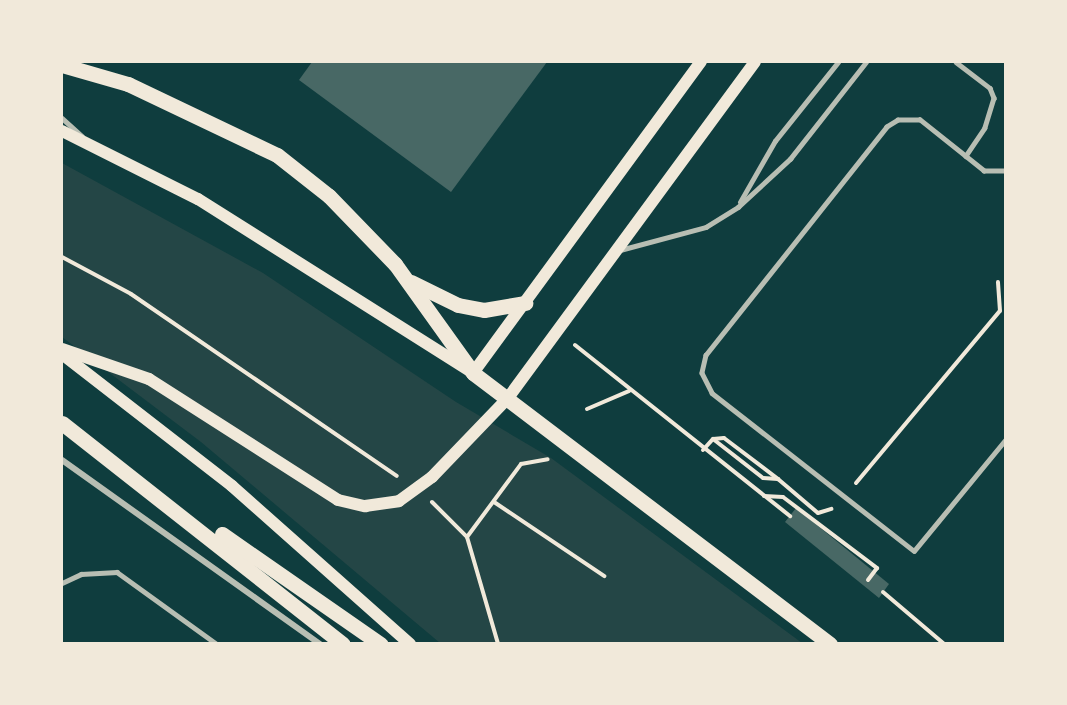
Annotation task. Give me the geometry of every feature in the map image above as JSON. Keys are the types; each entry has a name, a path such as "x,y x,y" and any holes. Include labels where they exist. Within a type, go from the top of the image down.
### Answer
{"main road":[{"path":"473,373 702,62"},
{"path":"62,351 149,379 338,500 379,505 416,490 508,398 755,62"},
{"path":"62,65 128,84 200,115 277,155 330,196 404,277 473,373"},
{"path":"62,131 198,199 473,373 830,644"},
{"path":"404,277 458,305 507,309 525,303"},
{"path":"62,351 232,486 410,644"},
{"path":"62,423 154,490 380,644"},
{"path":"154,490 343,644"}],"street":[{"path":"62,460 320,644"}],"lane":[{"path":"738,207 775,141 838,62"},
{"path":"618,250 706,227 738,207 790,159 866,62"},
{"path":"956,62 987,85 994,98 992,112 966,156"},
{"path":"62,118 93,145"},
{"path":"1005,171 984,171 920,120 898,120 887,127 706,355 702,373 712,393 914,551 1005,439"},
{"path":"62,583 81,574 117,572 217,644"}],"path":[{"path":"62,256 131,294 416,490 459,523 467,537 498,644"},
{"path":"998,282 1000,311"},
{"path":"850,491 1005,307"},
{"path":"570,340 629,392 790,516"},
{"path":"587,409 629,392"},
{"path":"703,450 713,439 724,438 818,513 837,507"},
{"path":"713,439 763,478 778,479"},
{"path":"467,537 521,465 551,458"},
{"path":"763,496 783,496 877,568 868,580"},
{"path":"494,502 604,576"},
{"path":"883,592 944,644"}],"shaded area":[{"path":"62,163 263,273 456,402 551,458 802,643 440,643 201,442 62,337"}],"building":[{"path":"312,62 547,62 451,192 299,80"},
{"path":"796,508 889,584 879,598 785,522"}]}
